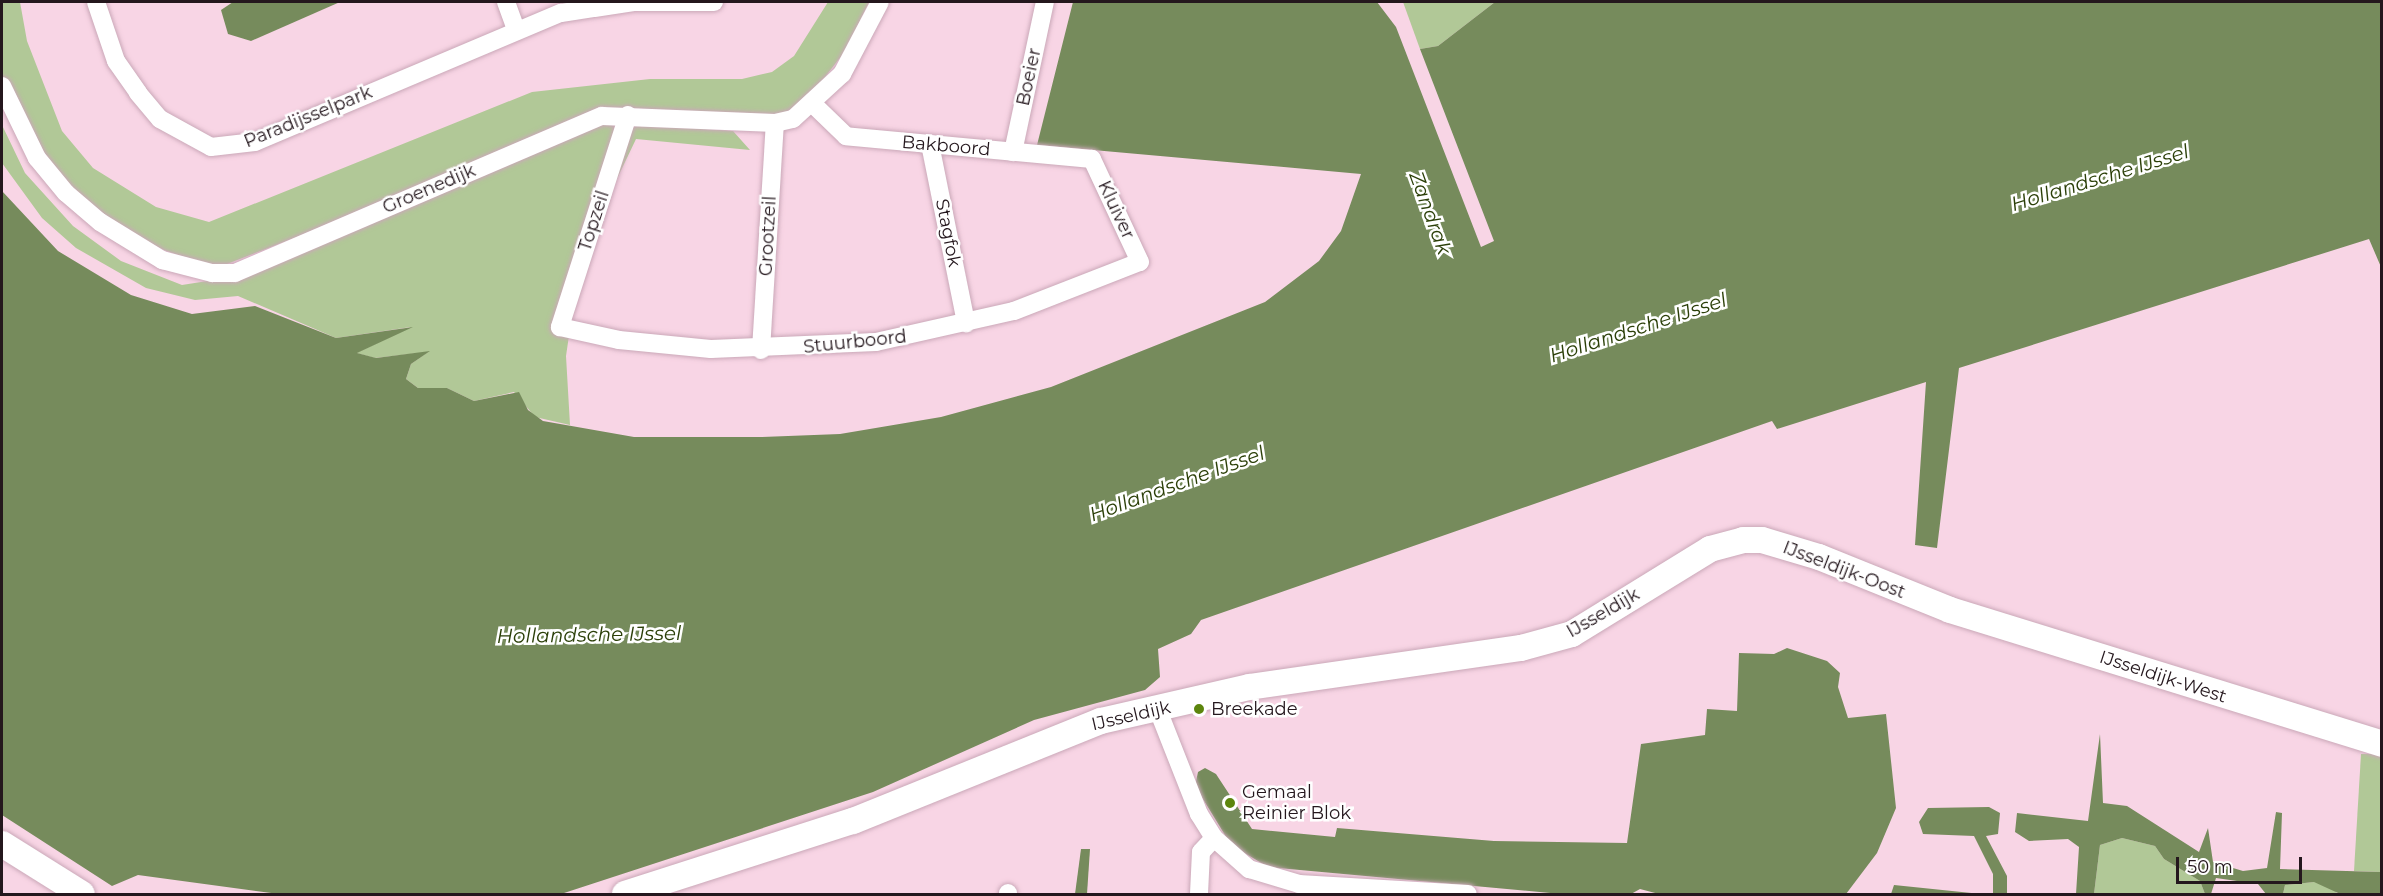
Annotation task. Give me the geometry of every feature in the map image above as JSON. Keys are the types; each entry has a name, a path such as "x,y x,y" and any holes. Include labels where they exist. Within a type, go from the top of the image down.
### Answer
{"street":[{"name":"Paradijsselpark","path":"96,2 116,62 138,93 160,119 211,147 255,142 516,29 591,6 714,2"},
{"path":"506,2 516,29"},
{"name":"Groenedijk","path":"2,86 37,158 66,193 162,260 212,273 235,273 577,125 628,115 775,123 814,105 842,74 880,2"},
{"name":"Boeier","path":"1013,152 1044,2"},
{"name":"Bakboord","path":"814,105 846,136 1092,159"},
{"name":"Topzeil","path":"560,327 628,115"},
{"name":"Grootzeil","path":"761,350 775,123"},
{"name":"Stagfok","path":"930,144 966,323"},
{"name":"Kluiver","path":"1092,159 1140,262"},
{"name":"Stuurboord","path":"560,327 619,340 761,350 876,342 966,323 1055,297 1140,262"},
{"name":"IJsseldijk-Oost","path":"1743,540 1762,540 1819,557 1944,608"},
{"name":"IJsseldijk","path":"625,894 853,821 1061,734 1249,687 1521,648 1572,634 1710,549 1743,540"},
{"name":"IJsseldijk-West","path":"1944,608 2382,744"},
{"path":"1158,710 1179,770 1214,838 1249,868 1286,882 1468,894"},
{"path":"1199,894 1201,852 1214,838"},
{"path":"2,844 82,894"}],"shaded area":[{"path":"2,2 20,2 27,41 62,131 93,168 156,207 209,222 532,92 650,79 742,79 772,72 794,56 828,2 869,2 846,50 825,77 800,104 775,119 630,108 227,264 204,264 164,250 98,217 52,177 2,90"},
{"path":"1403,2 1495,2 1438,46 1420,49"},
{"path":"608,122 733,131 750,150 636,139 603,208 571,322 566,356 570,425 535,417 514,392 474,401 447,388 418,388 406,379 411,364 428,352 375,358 356,353 411,327 336,338 238,296 195,300 146,288 76,248 42,218 2,163 2,125 25,173 73,226 121,261 182,285 239,276"},
{"path":"2361,754 2381,754 2381,872 2354,871"},
{"path":"2122,838 2155,846 2164,859 2200,881 2205,894 2094,894 2100,845"},
{"path":"2327,883 2338,894 2283,894 2285,885"}],"water":[{"path":"233,2 340,2 251,41 228,34 221,10"},
{"path":"1073,2 1377,2 1396,27 1481,247 1494,241 1420,49 1438,46 1495,2 2381,2 2381,267 2369,239 1959,368 1937,548 1915,545 1926,382 1777,429 1772,421 1201,620 1191,634 1158,649 1160,677 1145,690 1034,720 873,792 561,894 279,894 138,875 112,886 2,815 2,191 58,251 131,295 192,314 255,306 336,338 413,327 357,353 376,358 430,351 411,364 406,379 418,388 447,388 474,401 519,392 528,410 543,421 634,437 761,437 840,434 941,417 1051,387 1265,302 1319,261 1341,231 1361,174 1037,145"},
{"path":"1787,648 1827,661 1840,673 1838,687 1848,718 1886,714 1896,808 1877,853 1846,894 1659,894 1640,889 1631,894 1561,894 1268,867 1231,845 1195,786 1198,772 1205,768 1216,774 1252,829 1335,837 1337,828 1494,841 1627,843 1641,744 1705,735 1707,709 1737,711 1739,653 1774,654"},
{"path":"2100,734 2103,803 2127,806 2199,852 2208,828 2213,862 2243,871 2267,868 2276,812 2282,813 2280,869 2381,872 2381,893 2338,893 2314,882 2285,885 2283,894 2266,894 2258,884 2216,878 2211,894 2205,894 2200,881 2164,859 2155,846 2122,838 2100,845 2094,894 2076,894 2079,847 2068,839 2029,841 2015,832 2017,813 2088,821"},
{"path":"1989,807 2000,813 1998,834 1986,836 2007,876 2007,894 1993,894 1993,874 1974,836 1923,834 1919,822 1928,808"},
{"path":"1081,849 1090,849 1087,894 1075,894"},
{"path":"1894,885 1981,894 1891,894"}],"place":[{"name":"Breekade","path":"1199,709"},
{"name":"Gemaal Reinier Blok","path":"1230,803"}],"water label":[{"name":"Hollandsche IJssel","path":"2100,178"},
{"name":"Zandrak","path":"1430,213"},
{"name":"Hollandsche IJssel","path":"1638,328"},
{"name":"Hollandsche IJssel","path":"1177,484"},
{"name":"Hollandsche IJssel","path":"589,635"}]}
